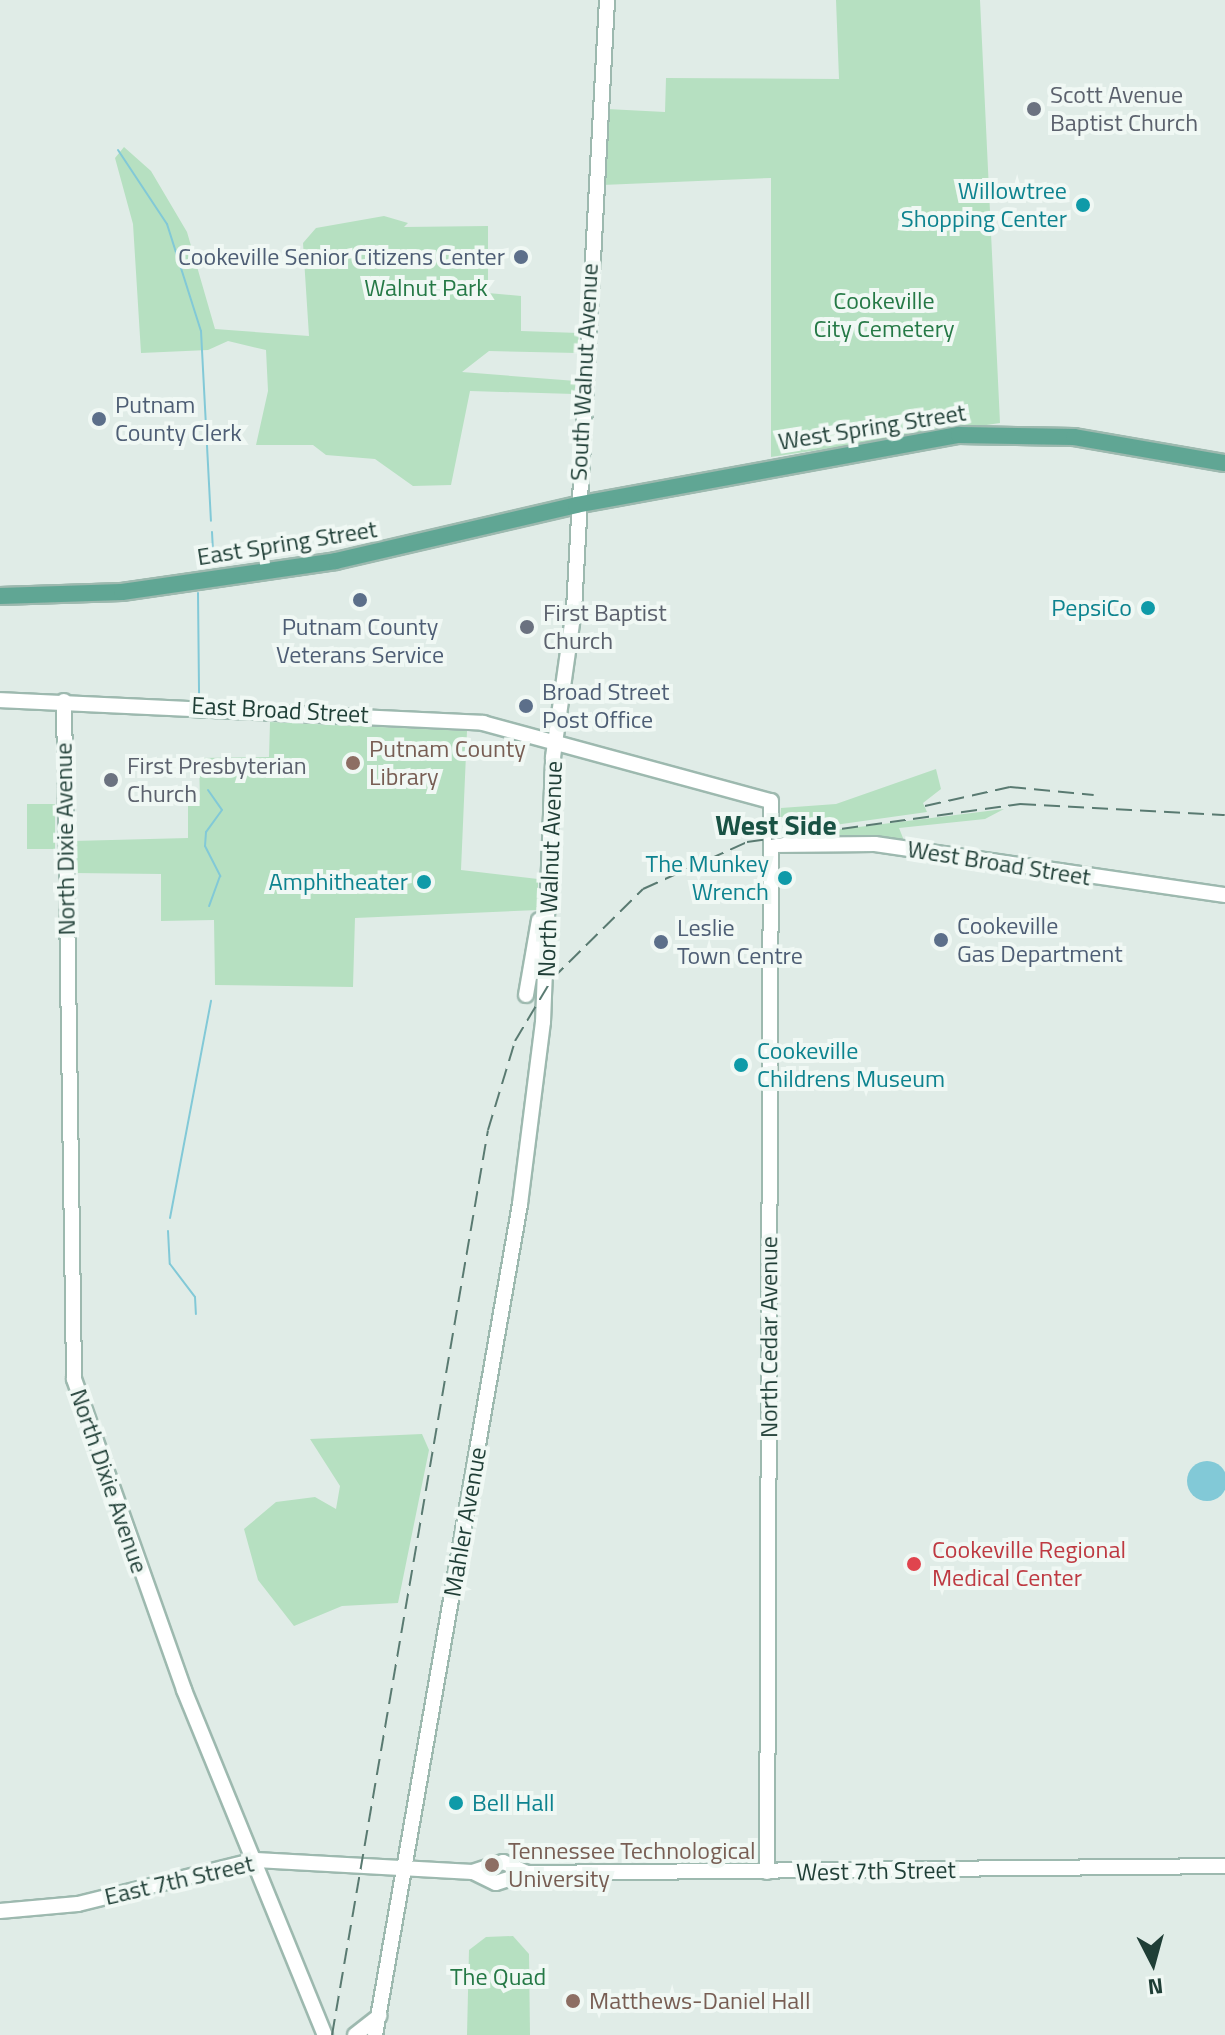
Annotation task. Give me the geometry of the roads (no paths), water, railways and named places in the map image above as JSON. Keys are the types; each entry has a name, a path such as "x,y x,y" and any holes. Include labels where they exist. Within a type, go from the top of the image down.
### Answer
{"main road":[{"name":"West Spring Street","path":"576,505 959,435 1074,437 1225,463"},
{"name":"East Spring Street","path":"0,596 122,592 336,561 576,505"}],"street":[{"name":"South Walnut Avenue","path":"558,743 574,615 576,505 607,0"},
{"name":"East Broad Street","path":"0,700 462,720 558,743"},
{"name":"North Dixie Avenue","path":"64,701 74,1379 184,1690 325,2035"},
{"name":"North Cedar Avenue","path":"558,743 771,801 767,1872"},
{"name":"North Walnut Avenue","path":"545,995 547,876 558,743"},
{"path":"773,818 783,835 800,842"},
{"name":"West Broad Street","path":"773,845 800,842 890,846 1225,895"},
{"path":"526,995 547,876"},
{"name":"Mahler Avenue","path":"362,2034 385,2010 520,1204 545,995"},
{"name":"East 7th Street","path":"0,1911 78,1904 256,1860 353,1860 407,1869"},
{"name":"West 7th Street","path":"407,1869 473,1872 503,1862 527,1873 1225,1866"}],"water":[{"path":"1207,1461 1221,1467 1227,1481 1221,1495 1207,1501 1193,1495 1187,1481 1193,1467"}],"waterway":[{"path":"118,150 167,224 201,331 211,521"},
{"path":"212,532 214,565"},
{"path":"198,593 199,697"},
{"path":"208,790 222,810 206,832 205,846 220,876 209,906"},
{"path":"170,1218 211,1001"},
{"path":"168,1231 170,1264 195,1297 196,1314"}],"railway":[{"path":"925,806 1010,787 1094,795"},
{"path":"332,2035 488,1130 515,1041 552,979 643,889 747,842 1020,804 1225,815"}],"place":[{"name":"Scott Avenue Baptist Church","path":"1034,109"},
{"name":"Willowtree Shopping Center","path":"1083,205"},
{"name":"Cookeville Senior Citizens Center","path":"521,257"},
{"name":"Putnam County Clerk","path":"99,419"},
{"name":"Putnam County Veterans Service","path":"360,600"},
{"name":"PepsiCo","path":"1148,608"},
{"name":"First Baptist Church","path":"527,627"},
{"name":"Broad Street Post Office","path":"526,706"},
{"name":"Putnam County Library","path":"353,763"},
{"name":"First Presbyterian Church","path":"111,780"},
{"name":"The Munkey Wrench","path":"785,878"},
{"name":"Amphitheater","path":"424,882"},
{"name":"Cookeville Gas Department","path":"941,940"},
{"name":"Leslie Town Centre","path":"661,942"},
{"name":"Cookeville Childrens Museum","path":"741,1065"},
{"name":"Cookeville Regional Medical Center","path":"914,1564"},
{"name":"Bell Hall","path":"456,1803"},
{"name":"Tennessee Technological University","path":"492,1865"},
{"name":"Matthews-Daniel Hall","path":"573,2001"}],"district":[{"name":"West Side","path":"776,825"}],"park label":[{"name":"Walnut Park","path":"426,288"},
{"name":"Cookeville City Cemetery","path":"884,315"},
{"name":"The Quad","path":"498,1977"}]}
